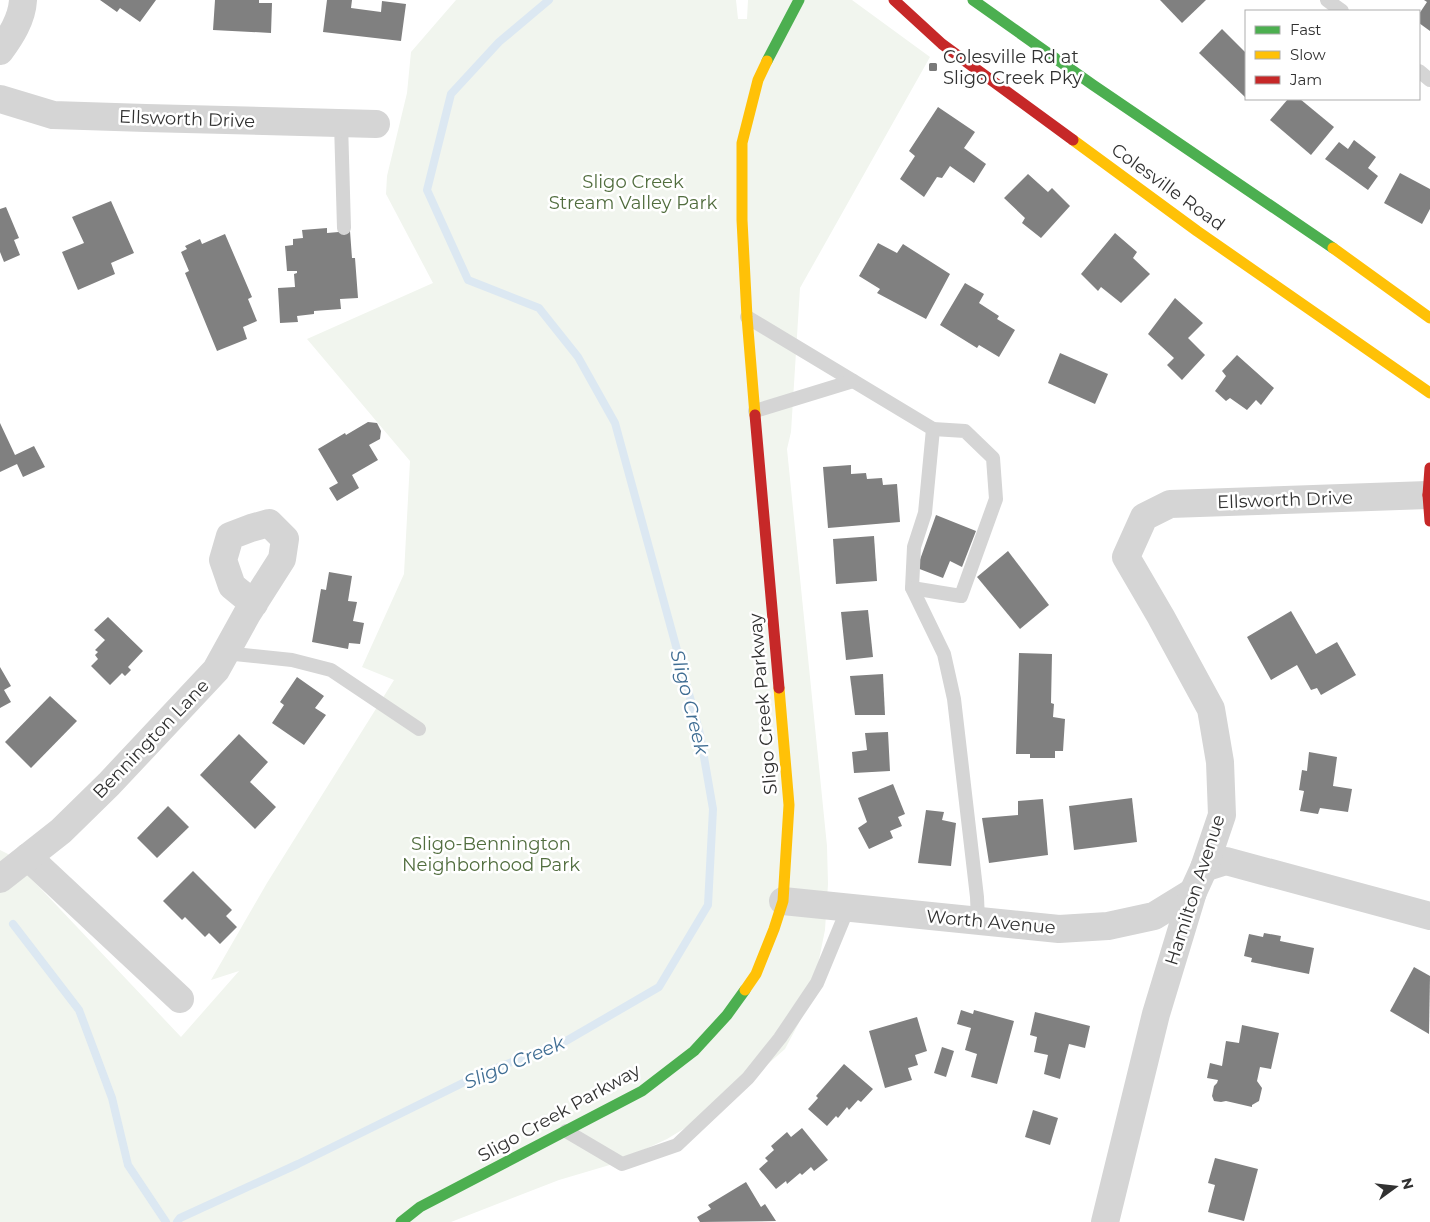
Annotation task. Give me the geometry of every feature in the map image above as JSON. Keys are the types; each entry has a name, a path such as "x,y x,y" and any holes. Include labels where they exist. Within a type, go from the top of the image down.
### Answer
{"main road":[{"name":"Sligo Creek Parkway","path":"401,1222 420,1207 642,1091 694,1051 727,1015 756,974 783,902 789,805 747,317 742,220 742,143 758,80 799,0"},
{"name":"Colesville Road","path":"894,0 942,44 1197,231 1430,393"},
{"path":"973,0 1093,86 1337,251 1430,318"},
{"path":"1012,17 1019,33"},
{"path":"1429,486 1430,521"}],"street":[{"path":"0,50 12,34 23,0"},
{"name":"Ellsworth Drive","path":"0,99 53,114 376,124"},
{"name":"Ellsworth Drive","path":"1144,516 1170,504 1429,486"},
{"name":"Hamilton Avenue","path":"1105,1222 1156,1014 1198,880 1222,815 1220,762 1211,709 1126,557 1144,516"},
{"name":"Bennington Lane","path":"0,879 61,831 109,784 216,670 254,604"},
{"path":"28,857 180,999"},
{"name":"Worth Avenue","path":"783,902 1059,929 1108,926 1154,916 1226,860 1430,916"}],"lane":[{"path":"1327,0 1341,10"},
{"path":"341,123 344,228"},
{"path":"747,317 933,429 965,431 993,458 996,499 960,596 912,588"},
{"path":"755,411 853,381"},
{"path":"933,429 925,513 914,547 912,588 944,654 954,699 977,897 978,921"},
{"path":"225,653 292,660 331,670 419,729"},
{"path":"566,1131 622,1164 677,1144 748,1078 780,1038 818,983 848,908"}],"green space":[{"path":"456,0 736,0 738,19 747,19 748,0 852,0 930,57 800,288 791,432 787,449 827,846 828,884 825,930 816,974 802,1017 785,1049 718,1108 667,1139 613,1164 559,1180 451,1222 0,1222 0,850 8,854 181,1037 239,971 211,980 267,883 394,680 362,667 404,574 410,461 307,339 433,283 386,194 387,176 407,93 411,52"}],"building":[{"path":"100,0 156,0 140,22 120,8 117,12"},
{"path":"215,0 259,0 259,3 272,3 271,33 213,30"},
{"path":"327,0 352,0 351,8 381,12 382,1 406,4 401,41 323,32"},
{"path":"1160,0 1206,0 1182,23"},
{"path":"1424,0 1430,0 1430,31 1420,24 1420,12 1427,2"},
{"path":"1222,29 1245,52 1245,97 1199,53"},
{"path":"1287,100 1301,100 1334,127 1311,155 1270,120"},
{"path":"938,107 975,132 964,148 986,164 974,183 950,166 942,178 937,177 924,197 900,179 915,156 909,151"},
{"path":"1354,140 1376,157 1368,168 1378,176 1368,190 1325,159 1339,142 1348,149"},
{"path":"1400,173 1430,189 1430,209 1422,224 1384,203"},
{"path":"1028,174 1048,192 1052,188 1070,206 1041,238 1022,223 1025,218 1004,198"},
{"path":"111,201 134,253 111,263 115,274 78,290 62,252 84,243 72,217"},
{"path":"6,207 19,238 14,240 20,255 4,262 0,252 0,209"},
{"path":"327,228 327,233 350,231 352,258 355,258 358,298 340,299 341,309 314,311 314,314 297,316 298,322 280,323 278,288 295,287 294,274 297,273 297,271 287,271 285,246 293,245 293,239 303,238 302,230"},
{"path":"1115,233 1137,252 1133,258 1150,274 1121,303 1101,287 1098,291 1081,274"},
{"path":"225,234 252,297 248,299 257,321 243,327 247,339 217,351 185,273 189,271 181,252 187,249 185,246 200,239 202,244"},
{"path":"878,243 897,253 903,244 950,274 926,319 877,293 880,289 859,276"},
{"path":"965,283 984,294 979,303 999,316 997,319 1015,330 999,357 979,345 977,348 940,325"},
{"path":"1175,298 1203,323 1188,338 1205,355 1182,380 1167,365 1174,358 1148,334"},
{"path":"1060,353 1108,374 1095,404 1048,383"},
{"path":"1237,355 1274,388 1261,405 1256,400 1247,410 1230,398 1226,401 1215,391 1226,376 1222,371"},
{"path":"368,422 377,423 381,431 380,439 369,445 378,460 352,475 359,488 337,501 329,488 338,483 318,449"},
{"path":"0,423 15,455 34,446 45,467 23,477 17,464 0,472"},
{"path":"851,465 851,474 866,473 867,479 882,478 883,485 897,484 900,522 828,528 823,467"},
{"path":"936,515 976,531 962,567 950,561 943,578 917,568"},
{"path":"874,536 877,581 836,584 833,539"},
{"path":"1008,551 1049,605 1020,629 977,577"},
{"path":"329,572 352,576 348,601 357,602 353,621 364,623 360,644 349,643 348,649 312,642 321,589 326,590"},
{"path":"868,610 873,657 846,660 841,612"},
{"path":"1291,611 1316,654 1337,642 1356,675 1321,695 1317,688 1311,690 1297,665 1271,680 1247,637"},
{"path":"108,617 143,651 128,667 131,670 125,676 122,673 110,685 91,666 98,659 95,655 98,652 95,650 105,640 94,630"},
{"path":"1019,653 1052,654 1051,703 1054,704 1053,717 1065,719 1063,751 1055,751 1055,758 1030,758 1030,754 1016,754"},
{"path":"0,667 11,686 4,690 11,702 0,708"},
{"path":"883,674 885,715 855,715 850,676"},
{"path":"297,677 324,696 315,708 326,715 304,745 272,723 284,705 280,702"},
{"path":"50,696 77,721 31,768 5,742"},
{"path":"888,732 890,771 854,773 852,752 867,750 865,733"},
{"path":"239,734 268,762 250,782 276,807 255,829 200,775"},
{"path":"1309,752 1337,757 1333,786 1352,789 1348,812 1320,808 1318,814 1300,811 1304,791 1299,790 1302,770 1307,771"},
{"path":"893,784 905,814 898,817 902,826 890,831 893,838 869,849 858,828 867,822 858,798"},
{"path":"1132,798 1137,842 1074,850 1069,806"},
{"path":"1043,799 1048,855 989,863 982,818 1018,815 1018,801"},
{"path":"168,806 189,827 157,858 137,838"},
{"path":"926,810 944,812 942,820 956,823 951,866 918,863"},
{"path":"193,871 232,910 226,916 237,927 220,944 209,933 205,937 185,917 182,920 163,901"},
{"path":"1264,933 1281,936 1280,941 1314,948 1309,974 1251,962 1252,958 1244,956 1249,934 1263,937"},
{"path":"1414,967 1430,976 1429,1034 1390,1011"},
{"path":"961,1010 973,1014 974,1010 1014,1021 997,1084 971,1077 977,1054 965,1050 971,1028 957,1024"},
{"path":"1035,1012 1090,1026 1085,1048 1069,1044 1060,1079 1044,1074 1048,1055 1034,1052 1037,1037 1030,1035"},
{"path":"917,1017 927,1051 915,1055 918,1065 908,1068 912,1080 885,1088 869,1031"},
{"path":"1242,1025 1279,1033 1271,1069 1260,1067 1257,1081 1262,1088 1259,1101 1252,1105 1252,1107 1226,1101 1214,1101 1212,1096 1214,1086 1218,1080 1207,1078 1210,1063 1222,1066 1226,1041 1239,1043"},
{"path":"942,1047 954,1051 946,1077 934,1073"},
{"path":"844,1064 873,1089 861,1102 858,1100 849,1110 847,1107 838,1118 836,1116 827,1126 808,1109 818,1098 816,1096"},
{"path":"1033,1110 1058,1118 1050,1145 1025,1137"},
{"path":"802,1128 828,1160 814,1171 811,1167 802,1175 800,1173 787,1184 786,1181 776,1189 759,1169 768,1161 765,1158 774,1150 771,1146 787,1132 791,1137"},
{"path":"1215,1158 1258,1169 1244,1221 1208,1212 1215,1185 1208,1183"},
{"path":"746,1182 761,1207 765,1204 776,1221 700,1222 697,1217 711,1209 708,1205"}],"waterway":[{"name":"Sligo Creek","path":"177,1222 180,1218 298,1164 481,1074 566,1041 659,987 708,905 713,809 700,734 615,423 578,357 539,308 468,280 427,190 451,94 499,42 549,0"},
{"path":"13,924 79,1010 112,1098 128,1165 166,1222"}],"traffic: fast":[{"path":"767,61 799,0"},
{"path":"973,0 1093,85 1333,248"},
{"path":"401,1222 420,1207 642,1091 694,1051 727,1015 745,990"}],"traffic: slow":[{"path":"755,415 742,220 742,143 758,80 767,61"},
{"path":"1073,140 1197,231 1430,393"},
{"path":"1333,248 1430,318"},
{"path":"745,990 756,974 783,901 789,805 779,688"}],"traffic: jam":[{"path":"894,0 942,44 1073,140"},
{"path":"755,415 779,688"},
{"path":"1430,468 1428,495 1430,521"}],"place":[{"name":"Colesville Rd at Sligo Creek Pky","path":"933,67"}],"park label":[{"name":"Sligo Creek Stream Valley Park","path":"633,192"},
{"name":"Sligo-Bennington Neighborhood Park","path":"491,854"}]}
